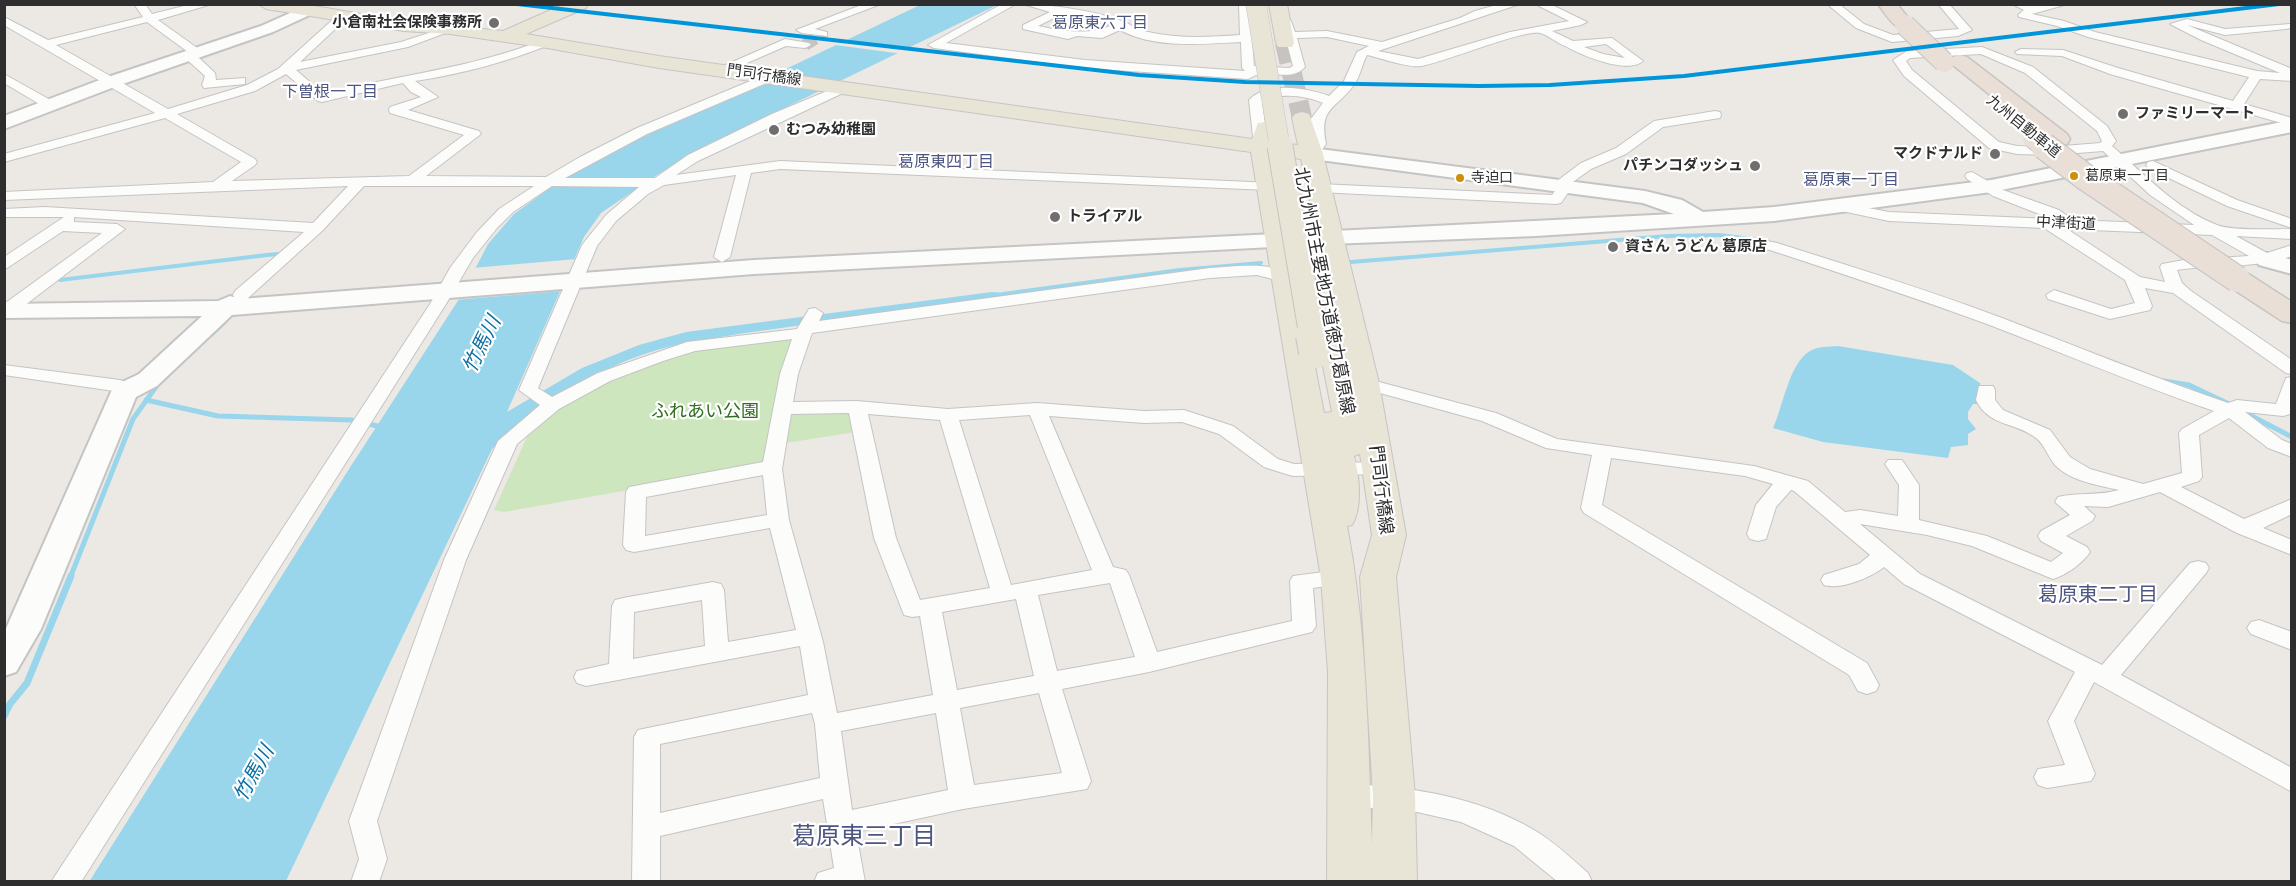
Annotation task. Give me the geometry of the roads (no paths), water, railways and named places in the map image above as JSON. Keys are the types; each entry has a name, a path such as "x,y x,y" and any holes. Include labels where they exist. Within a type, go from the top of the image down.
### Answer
{"highway":[{"name":"九州自動車道","path":"1887,4 1913,24 2033,138 2085,177 2254,272 2292,315"},
{"name":"九州自動車道","path":"1902,4 1913,24"},
{"name":"九州自動車道","path":"1952,61 2115,181 2292,298"}],"main road":[{"name":"門司行橋線","path":"266,4 404,26 450,29 547,42 720,70 755,78 1312,154 1364,383 1349,469"},
{"path":"505,36 580,4"},
{"path":"1246,4 1251,41"},
{"name":"北九州市主要地方道徳力葛原線","path":"1256,4 1349,469 1358,577"},
{"name":"北九州市主要地方道徳力葛原線","path":"1268,4 1324,351"},
{"path":"1279,4 1288,39"},
{"path":"1302,118 1312,154"},
{"path":"1262,146 1269,119"},
{"name":"門司行橋線","path":"1262,146 1284,277 1349,469 1389,535 1358,577 1347,672 1350,882"},
{"name":"門司行橋線","path":"1358,577 1386,663 1394,796 1394,882"}],"street":[{"path":"140,4 150,19 192,54 211,75 208,85 247,80 286,68 404,45 450,29"},
{"path":"47,44 207,4"},
{"path":"823,34 802,30 876,4"},
{"path":"1011,4 934,45 1085,64 1248,75 1252,71 1291,72 1299,67 1288,39 1327,34 1380,45"},
{"path":"1028,4 1115,22 1177,41 1251,41 1248,68 1252,71"},
{"path":"1515,4 1479,13 1464,20 1365,51 1361,54 1350,82 1318,113 1315,120 1319,144 1312,154 1646,197 1695,215 1863,193 1979,181 1998,192 2054,213 2069,224"},
{"path":"1365,51 1418,63 1451,55 1514,34 1581,22 1540,4"},
{"path":"1832,4 1872,33 1892,39 1958,33 1966,30 1943,4"},
{"path":"2017,4 2032,9"},
{"path":"2063,4 2032,9 2023,15 2061,23 2092,35 2256,75 2292,75"},
{"path":"4,123 111,82 267,29 308,10"},
{"path":"1060,11 1027,27 1068,36 1102,19"},
{"path":"1048,32 1081,15"},
{"path":"4,158 165,114 251,87 286,68 343,16"},
{"path":"4,20 250,162 216,186"},
{"path":"2286,20 2224,32 2187,22 2176,24 2227,47 2270,62 2292,75"},
{"path":"1076,33 1102,34 1120,25"},
{"path":"1541,29 1572,45"},
{"path":"286,68 322,98 368,86 427,76 530,49 547,42"},
{"path":"720,70 785,42 805,45"},
{"path":"2112,152 2017,150 1994,145 1908,73 1899,60 1907,55 1982,50 2029,70 2103,129 2112,152 2155,192 2182,212 2216,230 2254,272"},
{"path":"2020,52 2063,53 2114,71 2287,120"},
{"path":"2236,106 2256,75"},
{"path":"4,78 50,105"},
{"path":"65,882 485,233 502,214 573,165 755,78"},
{"path":"406,79 415,89 432,96 395,110 474,134 412,180"},
{"path":"552,405 528,390 575,274 590,246 610,219 643,191 693,158 777,117 846,89"},
{"path":"1262,146 1255,100 1263,94 1272,92 1316,95 1331,102"},
{"path":"1320,188 1556,200 1565,187 1563,184 1586,166 1621,151 1659,124 1715,115"},
{"path":"575,274 754,267 1330,232 1842,207 1979,181 2112,152 2287,120"},
{"path":"2153,165 2232,203 2291,236 2254,272"},
{"path":"7,198 216,186 361,181 654,183 745,169 791,166 1268,186"},
{"path":"722,257 745,169"},
{"path":"4,663 24,629 124,392 147,380 232,301 317,228 361,181"},
{"name":"中津街道","path":"1842,207 1869,213 2216,230 2291,236"},
{"path":"4,213 45,211 317,228"},
{"path":"4,265 78,213"},
{"path":"2047,223 2132,277 2144,306 2110,314 2054,295"},
{"path":"10,305 117,229 60,226"},
{"path":"10,305 232,301 575,274 722,257 1278,235"},
{"path":"1762,245 1772,246 1875,279 2230,410 2275,444 2292,451"},
{"path":"2292,267 2254,272 2188,262 2168,267 2174,285 2178,289 2292,369"},
{"path":"365,882 373,859 363,821 455,560 508,441 552,405 604,377 693,346 808,325 1210,273 1252,270 1275,273 1284,277"},
{"path":"2134,281 2178,289"},
{"path":"808,325 789,374 772,467 778,520 818,672 841,824 843,880"},
{"path":"4,370 120,386 124,392"},
{"path":"1841,519 1860,517 1979,541 2053,571 2079,552 2049,536 2085,516 2065,502 2081,499 2108,500 2192,477 2189,433 2237,406 2283,410 2292,382"},
{"path":"1364,383 1489,417 1553,444 1747,470 1801,486 1912,579 2097,672 2292,781"},
{"path":"1986,390 1984,396 1987,406 1999,416 2043,434 2064,463 2080,471 2151,487 2292,548"},
{"path":"783,408 857,407 948,415 1037,409 1144,417 1184,416 1226,430 1271,463 1293,470 1349,469"},
{"path":"857,407 889,548 912,609 1105,575 1118,575 1149,663"},
{"path":"1037,409 1105,575"},
{"path":"841,824 963,798 1078,781 1048,682 948,415"},
{"path":"1603,451 1591,508 1858,669 1867,685"},
{"path":"1895,464 1909,486 1908,525"},
{"path":"772,467 636,492 634,545 778,520"},
{"path":"1758,534 1766,505 1787,482"},
{"path":"2244,528 2292,506"},
{"path":"1832,580 1867,569 1884,555"},
{"path":"2047,777 2082,774 2061,720 2097,672 2198,568"},
{"path":"646,882 647,737 825,713 946,701 1149,663 1304,627 1301,581 1358,577"},
{"path":"621,670 623,606 713,590 717,653"},
{"path":"930,606 963,798"},
{"path":"2259,628 2292,642"},
{"path":"586,677 809,636"},
{"path":"646,828 834,786"},
{"path":"1350,795 1394,796 1474,814 1525,839 1578,882"}],"water":[{"name":"竹馬川","path":"920,5 997,5 710,144 657,175 601,213 584,237 507,412 582,368 639,345 686,332 992,292 1008,293 1002,297 742,334 668,347 621,363 550,401 492,449 286,881 89,882 349,469 461,296 488,244 514,214 565,177 597,159"},
{"path":"1838,346 1953,365 1980,383 1982,404 1973,404 1968,412 1968,419 1976,429 1968,434 1968,445 1951,447 1948,458 1823,442 1773,428 1792,375 1803,357 1816,348"}],"waterway":[{"path":"1351,262 1668,236 1719,235 1768,241"},
{"path":"60,280 267,255 278,254 284,257"},
{"path":"1305,262 1328,262"},
{"path":"1003,294 1180,270 1261,263"},
{"path":"211,335 225,322"},
{"path":"2164,381 2189,385 2231,405"},
{"path":"146,400 158,384"},
{"path":"70,578 133,419 146,400"},
{"path":"146,400 218,416 351,420 382,427"},
{"path":"2244,412 2292,437"},
{"path":"4,716 10,704 27,683 71,576"}],"tunnel":[{"path":"805,45 823,34"},
{"path":"1285,43 1302,118"}],"place":[{"name":"小倉南社会保険事務所","path":"494,23"},
{"name":"ファミリーマート","path":"2123,114"},
{"name":"むつみ幼稚園","path":"774,130"},
{"name":"マクドナルド","path":"1995,154"},
{"name":"パチンコダッシュ","path":"1755,166"},
{"name":"葛原東一丁目","path":"2074,176"},
{"name":"寺迫口","path":"1460,178"},
{"name":"トライアル","path":"1055,217"},
{"name":"資さん うどん 葛原店","path":"1613,247"}],"district":[{"name":"葛原東六丁目","path":"1100,24"},
{"name":"下曽根一丁目","path":"330,93"},
{"name":"葛原東四丁目","path":"946,163"},
{"name":"葛原東一丁目","path":"1851,181"},
{"name":"葛原東二丁目","path":"2098,596"},
{"name":"葛原東三丁目","path":"864,838"}],"park label":[{"name":"ふれあい公園","path":"705,412"}]}
